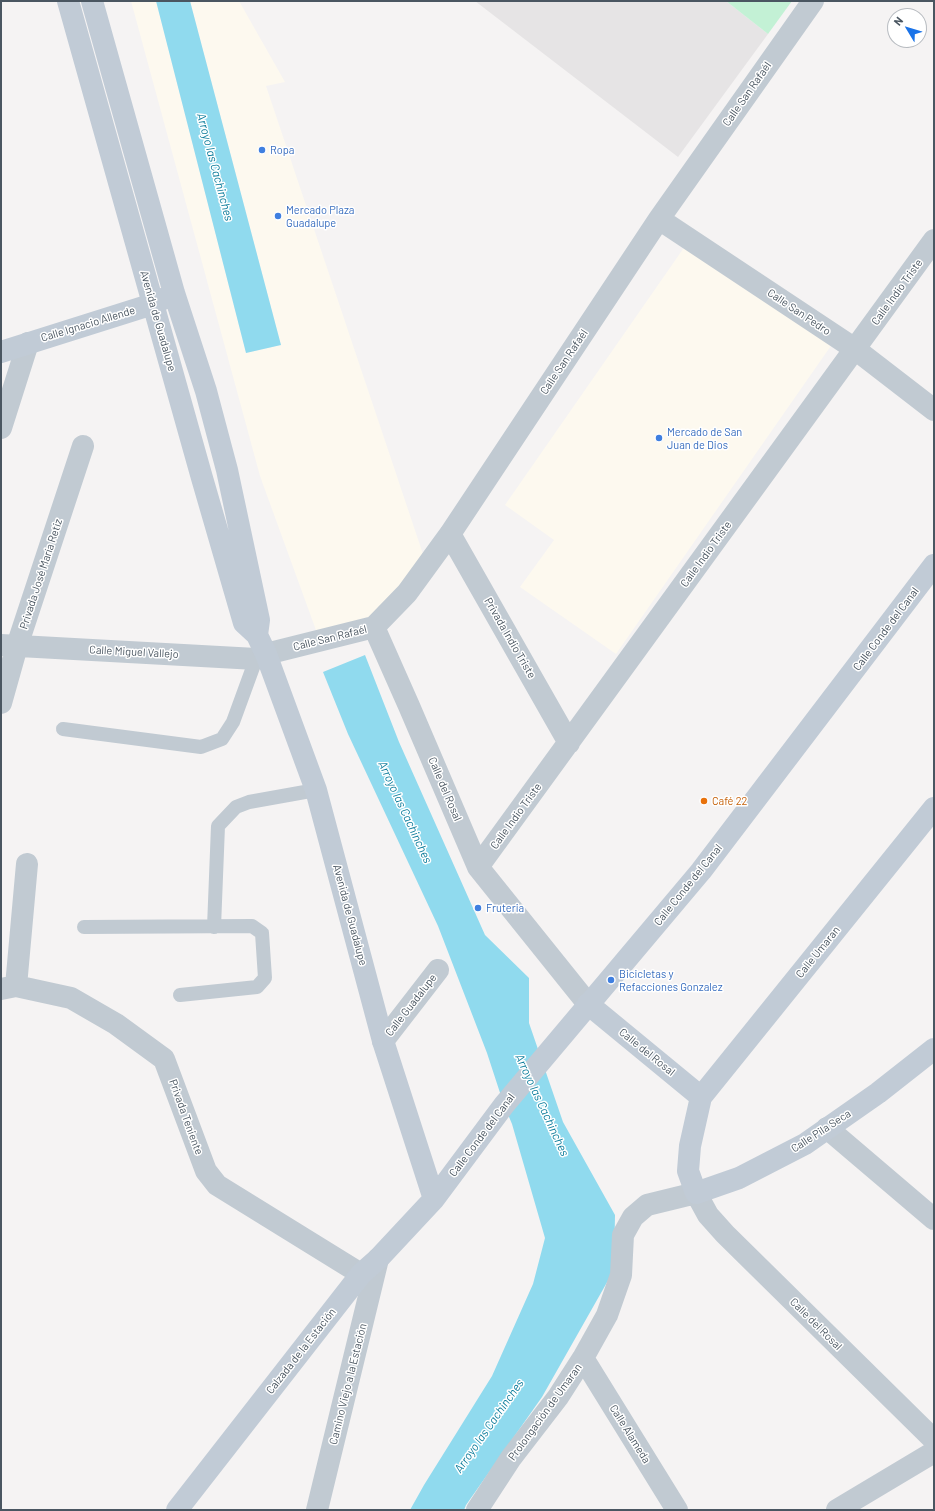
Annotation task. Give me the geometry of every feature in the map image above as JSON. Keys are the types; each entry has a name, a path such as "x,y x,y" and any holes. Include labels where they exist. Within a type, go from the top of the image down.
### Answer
{"main road":[{"name":"Avenida de Guadalupe","path":"68,1 244,623 260,649 316,790 383,1041 434,1199"},
{"name":"Avenida de Guadalupe","path":"92,1 174,293 206,391 227,470 258,620 260,649"},
{"name":"Calle Ignacio Allende","path":"1,352 153,304 174,293"},
{"name":"Calle Conde del Canal","path":"434,1199 504,1105 701,871 934,565"},
{"name":"Calle Umaran","path":"701,1097 934,808"},
{"name":"Calle del Rosal","path":"588,1004 701,1097 690,1146 688,1171 696,1193"},
{"name":"Calle Pila Seca","path":"696,1193 739,1178 805,1144 878,1093 934,1049"},
{"name":"Calzada de la Estación","path":"177,1510 361,1274 378,1259 434,1199"}],"street":[{"name":"Calle San Rafaél","path":"260,649 309,643 369,628 407,593 450,534 659,219 813,1"},
{"name":"Calle San Pedro","path":"659,219 855,349 934,410"},
{"name":"Calle Indio Triste","path":"478,867 934,240"},
{"path":"1,428 28,343"},
{"name":"Privada José María Retiz","path":"1,703 9,645 83,446"},
{"name":"Privada Indio Triste","path":"450,534 569,743"},
{"name":"Calle del Rosal","path":"369,628 410,706 478,867 588,1004"},
{"name":"Calle Miguel Vallejo","path":"9,645 260,649"},
{"path":"9,987 27,864"},
{"name":"Calle Guadalupe","path":"383,1041 438,970"},
{"name":"Privada Teniente","path":"9,987 71,998 116,1024 164,1059 206,1171 217,1185 361,1274"},
{"path":"827,1128 934,1219"},
{"name":"Calle del Rosal","path":"696,1193 708,1215 725,1234 934,1440"},
{"name":"Prolongación de Umaran","path":"477,1510 511,1458 558,1397 584,1358 607,1315 621,1274 623,1235 633,1217 647,1205 696,1193"},
{"name":"Camino Viejo a la Estación","path":"317,1510 378,1259"},
{"name":"Calle Alameda","path":"584,1358 678,1510"},
{"path":"837,1510 934,1452"}],"lane":[{"path":"63,730 201,747 222,739 233,722 260,649"},
{"path":"214,927 218,826 236,807 249,802 316,790"},
{"path":"84,927 252,926 262,933 266,978 257,987 180,995"}],"shaded area":[{"name":"Mercado Plaza Guadalupe","path":"131,1 156,1 246,353 281,345 190,1 239,1 285,82 266,86 424,557 376,615 317,633 260,476"},
{"path":"475,1 726,1 768,34 678,157"},
{"name":"Mercado de San Juan de Dios","path":"690,239 835,340 616,654 520,587 554,540 505,505"}],"green space":[{"path":"726,1 792,1 768,34"}],"water":[{"name":"Arroyo las Cachinches","path":"156,1 190,1 281,345 246,353"},
{"name":"Arroyo las Cachinches","path":"365,655 399,742 485,935 529,978 529,1023 563,1122 615,1215 614,1270 542,1397 464,1510 410,1510 492,1376 533,1284 545,1238 512,1124 504,1105 487,1053 438,926 348,734 323,672"}],"place":[{"name":"Ropa","path":"262,150"},
{"name":"Mercado Plaza Guadalupe","path":"278,216"},
{"name":"Mercado de San Juan de Dios","path":"659,438"},
{"name":"Café 22","path":"704,801"},
{"name":"Fruteria","path":"478,908"},
{"name":"Bicicletas y Refacciones Gonzalez","path":"611,980"}]}
